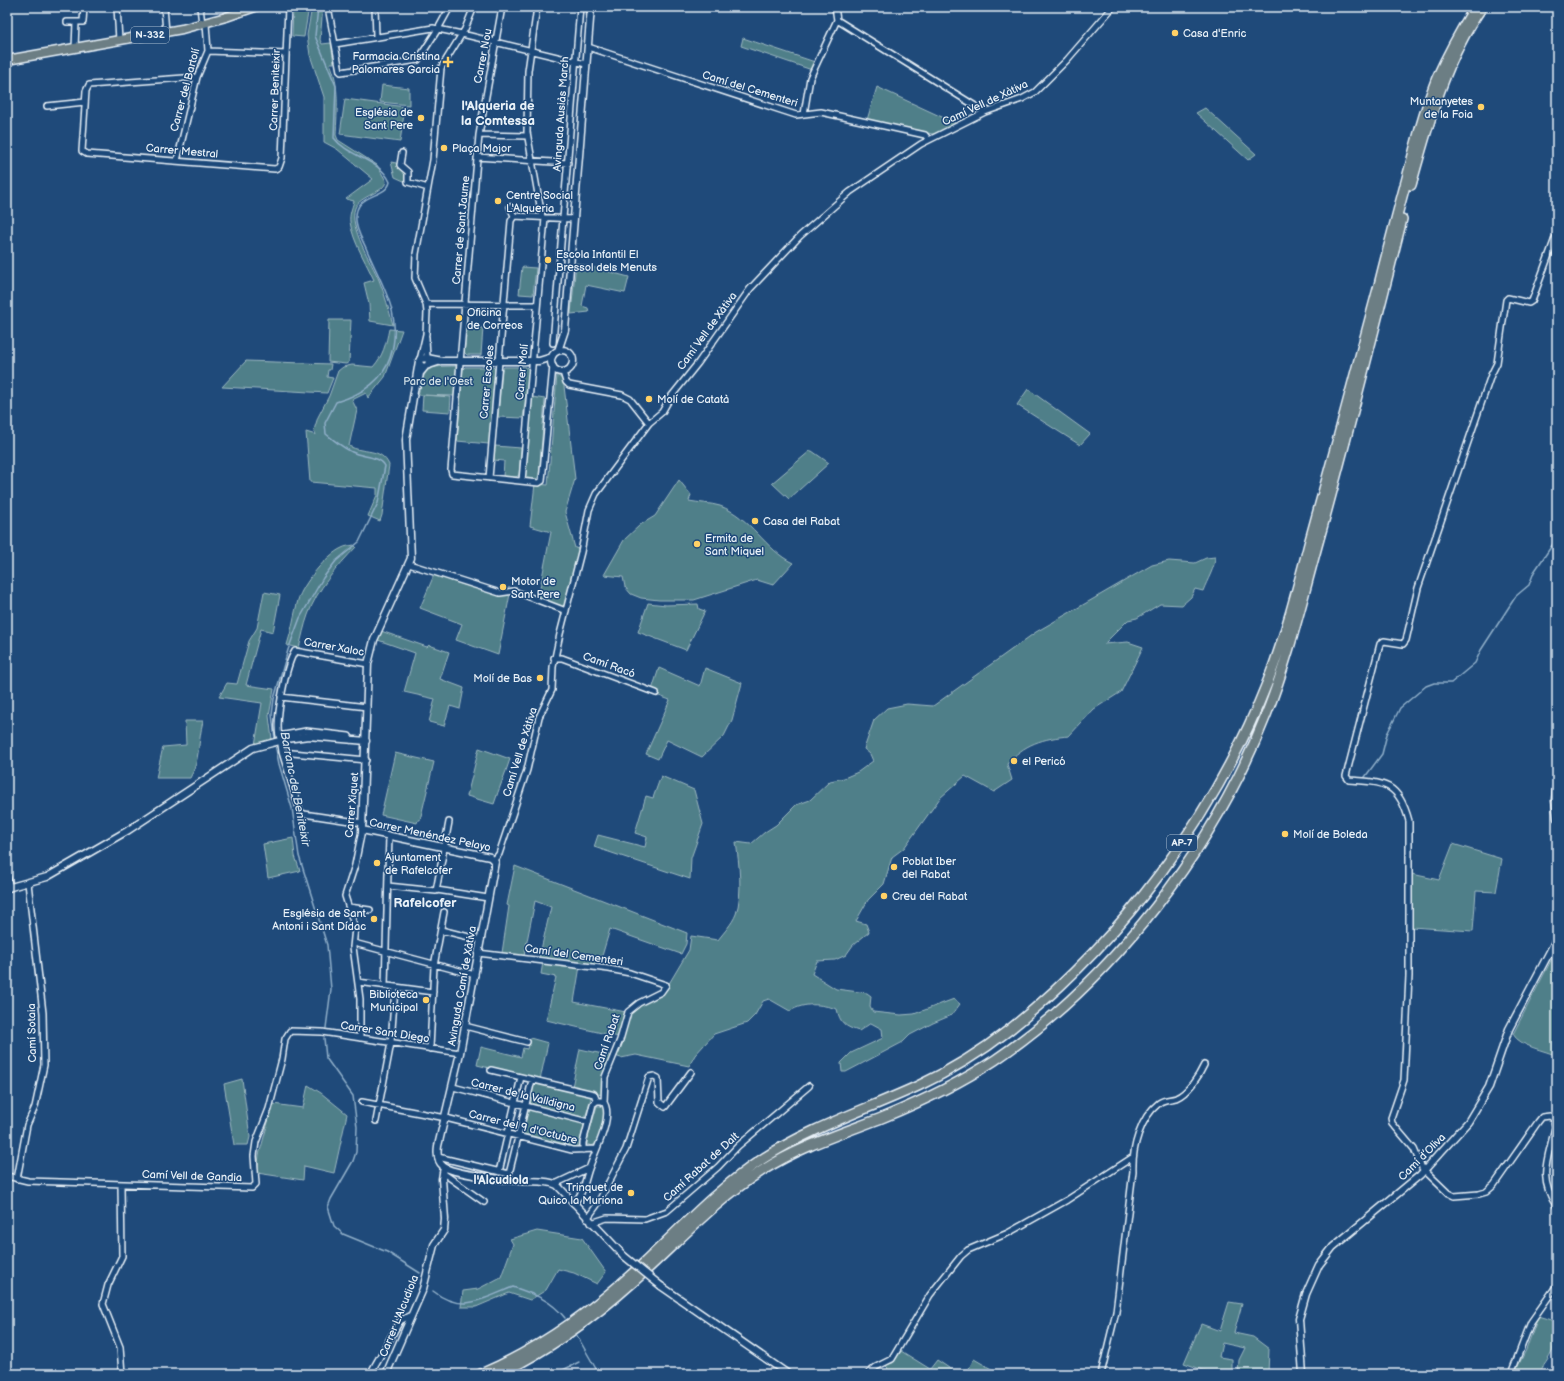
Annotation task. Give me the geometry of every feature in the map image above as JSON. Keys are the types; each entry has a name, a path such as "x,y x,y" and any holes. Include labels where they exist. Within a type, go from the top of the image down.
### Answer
{"highway":[{"name":"N-332","path":"7,60 204,24 255,7"},
{"name":"AP-7","path":"481,1374 575,1320 641,1265 710,1199 766,1157 820,1127 918,1086 986,1047 1044,1000 1090,955 1163,869 1199,816 1232,760 1269,680 1322,499 1428,104 1455,40 1475,7"},
{"name":"AP-7","path":"499,1374 567,1335 611,1302 723,1198 766,1168 821,1140 928,1098 962,1080 1020,1042 1055,1013 1106,964 1146,919 1174,883 1211,828 1227,801 1255,742 1276,687 1329,501 1424,139 1447,71 1482,7"},
{"path":"1472,24 1486,7"}],"street":[{"path":"67,22 83,21 84,7"},
{"path":"117,7 120,40"},
{"path":"164,7 166,32"},
{"name":"Carrer del Bartolí","path":"177,160 197,77 208,51 200,7"},
{"path":"328,7 341,72 418,60 450,7"},
{"path":"375,7 376,37"},
{"path":"413,399 420,374 429,361 427,358 426,304 415,276 418,240 433,160 441,68 462,34 474,7"},
{"name":"Carrer Nou","path":"477,157 479,135 502,7"},
{"name":"Carrer Molí","path":"522,481 536,360 537,305 543,217 533,160 527,136 528,78 537,7"},
{"name":"Avinguda Ausiàs March","path":"553,343 580,7"},
{"path":"536,360 552,366 557,371 563,372 568,370 573,363 572,357 566,351 565,330 591,7"},
{"path":"804,114 810,78 833,25 837,20 835,7"},
{"name":"Camí Vell de Xàtiva","path":"513,809 527,770 539,717 552,690 554,658 591,503 649,422 662,412 674,393 698,363 750,289 790,246 850,192 913,148 984,112 1022,99 1035,92 1067,60 1113,7"},
{"name":"Carrer Beniteixir","path":"279,167 282,158 288,9"},
{"path":"837,20 984,112"},
{"path":"75,48 76,22"},
{"path":"335,44 438,29 586,64"},
{"name":"Camí del Cementeri","path":"588,47 796,115 821,112 925,135 929,140"},
{"path":"208,51 286,54"},
{"path":"47,106 85,102 88,86 197,77"},
{"name":"Carrer Mestral","path":"85,102 81,148 83,152 275,169 279,167"},
{"path":"479,135 527,136"},
{"path":"402,153 400,166 408,173 408,182 428,188"},
{"path":"477,157 568,163"},
{"name":"Carrer de Sant Jaume","path":"477,157 451,470 454,475 489,478"},
{"path":"510,207 514,216 574,219"},
{"name":"Carrer Escoles","path":"489,478 511,221 514,216"},
{"path":"1557,233 1532,301 1529,303 1508,298 1506,300 1497,363 1491,375 1418,588 1406,640 1403,644 1384,641 1380,644 1346,771 1346,776 1349,780 1374,783 1393,789 1402,798 1409,821 1409,976 1404,1080 1391,1120 1414,1149 1421,1167 1450,1195 1468,1195 1486,1192 1494,1185 1542,1117 1550,1116 1554,1119 1555,1127 1545,1178 1547,1190 1557,1207"},
{"path":"426,304 537,305"},
{"path":"419,360 423,357 442,361 499,361 536,360 552,357 558,351 565,330"},
{"path":"413,399 419,360 426,334"},
{"path":"558,351 566,351"},
{"path":"489,478 539,483 543,479 552,357"},
{"path":"419,360 420,366 426,366 442,361"},
{"path":"563,372 566,382 570,385 622,395 630,399 649,422"},
{"name":"Carrer Xiquet","path":"360,1038 360,1002 353,947 355,928 349,907 345,900 345,893 355,865 363,823 368,664 374,640 409,564 412,539 406,440 413,399"},
{"path":"409,564 500,593 514,591 566,611"},
{"name":"Carrer Xaloc","path":"281,698 293,653 296,651 368,664"},
{"name":"Camí Racó","path":"554,658 562,658 656,693"},
{"path":"363,823 304,814 299,809 279,739 278,713 281,698 367,707"},
{"path":"7,875 9,888 47,877 127,832 244,752 270,742 279,739 308,736 366,741"},
{"path":"282,752 366,760"},
{"path":"1557,780 1555,800 1557,818"},
{"name":"Avinguda Camí de Xàtiva","path":"438,1157 438,1146 453,1087 475,975 494,860 499,854 513,809"},
{"path":"435,889 450,822"},
{"name":"Carrer Menéndez Pelayo","path":"362,830 490,857 494,860"},
{"path":"385,986 389,835"},
{"name":"Camí Sotaia","path":"17,1180 28,1125 35,1107 44,1065 43,1013 28,883"},
{"path":"388,886 435,889 488,898"},
{"path":"349,907 370,910"},
{"path":"430,1049 434,964 444,912"},
{"path":"441,930 480,940"},
{"name":"Camí d’Oliva","path":"1303,1374 1299,1318 1306,1294 1319,1264 1333,1247 1425,1170 1452,1142 1480,1104 1493,1078 1506,1036 1557,938"},
{"path":"354,943 475,975"},
{"name":"Camí del Cementeri","path":"478,953 630,973 666,985"},
{"path":"358,982 433,992"},
{"name":"Camí Rabat","path":"573,1203 581,1194 604,1129 606,1110 604,1102 605,1077 620,1040 627,1014 639,1002 660,992 666,985"},
{"path":"376,1121 391,1043 395,988"},
{"path":"465,1026 527,1042"},
{"name":"Camí Vell de Gandia","path":"7,1176 17,1180 121,1185 254,1187 256,1184 254,1156 256,1142 269,1109 286,1036 289,1032 295,1030 322,1032"},
{"name":"Carrer Sant Diego","path":"322,1032 460,1053"},
{"path":"1101,1374 1116,1312 1133,1171 1133,1157 1142,1127 1153,1109 1163,1100 1174,1099 1184,1092 1204,1065"},
{"path":"491,1070 594,1094 598,1101"},
{"path":"589,1221 626,1149 650,1077 654,1076 658,1078 659,1102 665,1107 691,1072"},
{"path":"499,1172 521,1077"},
{"path":"438,1157 509,1174 532,1080"},
{"name":"Camí Rabat de Dalt","path":"589,1221 607,1218 644,1219 667,1211 718,1168 738,1146 809,1086"},
{"name":"Carrer de la Valldigna","path":"453,1087 588,1122"},
{"path":"583,1150 583,1143 593,1104 598,1101 604,1102"},
{"name":"Carrer del 9 d'Octubre","path":"362,1102 446,1118 572,1150 596,1149"},
{"path":"438,1157 443,1170 484,1202"},
{"path":"868,1374 876,1367 892,1359 930,1296 961,1256 968,1250 1008,1233 1067,1200 1133,1157"},
{"path":"443,1170 511,1180 555,1184 589,1168"},
{"name":"Carrer L'Alcudiola","path":"386,1374 409,1316 425,1281 434,1245 444,1230 443,1170"},
{"path":"555,1184 624,1256 661,1286 788,1374"},
{"path":"121,1185 122,1256 108,1285 103,1304 120,1347 122,1374"},
{"path":"1511,1374 1531,1322 1557,1285"},
{"path":"370,1374 400,1321 409,1316"}],"green space":[{"path":"293,7 309,7 304,37 292,36"},
{"path":"312,7 323,7 320,40 322,44 331,43 334,63 330,63 337,89 336,135 338,140 377,165 386,181 385,185 358,204 355,208 354,216 358,235 379,280 393,325 370,321 369,304 364,283 374,280 357,244 350,222 354,201 346,199 373,179 337,149 324,142 324,97 310,55 307,35"},
{"path":"743,38 815,62 812,70 741,46"},
{"path":"382,85 409,88 409,105 380,102"},
{"path":"877,87 957,124 937,135 867,120"},
{"path":"345,99 405,107 400,142 340,134"},
{"path":"1205,108 1256,154 1248,160 1196,113"},
{"path":"391,162 396,163 406,172 406,182 395,177"},
{"path":"576,263 629,277 625,293 586,285 582,306 588,308 589,312 571,314"},
{"path":"522,267 536,268 533,295 519,294"},
{"path":"329,320 351,320 349,362 346,364 328,362"},
{"path":"467,328 483,328 481,355 467,355 464,352"},
{"path":"389,329 402,330 385,377 368,398 366,393 352,400 357,410 349,446 377,453 386,459 389,465 380,521 368,516 377,495 377,488 310,482 306,432 316,435 314,430 318,417 329,396 338,371 343,367 352,365 373,367 384,350"},
{"path":"246,361 331,364 327,377 333,378 327,393 222,387"},
{"name":"Parc de l'Oest","path":"457,366 454,396 418,395 423,378 429,369 434,367"},
{"path":"465,367 493,367 495,369 489,444 457,441 463,369"},
{"path":"504,367 526,367 529,370 523,418 498,417 502,370"},
{"path":"557,375 562,379 564,386 575,479 565,512 575,548 579,549 574,575 564,607 558,607 538,598 551,532 530,526 535,484 548,485"},
{"path":"1028,389 1090,434 1080,445 1017,405"},
{"path":"423,395 451,397 450,412 422,410"},
{"path":"532,397 545,399 539,477 536,479 527,478 525,476"},
{"path":"495,446 521,448 519,475 516,477 503,476 504,461 494,460"},
{"path":"810,451 829,463 789,499 772,483"},
{"path":"679,480 691,495 689,501 716,505 731,511 749,525 774,550 793,563 773,585 757,580 694,600 659,600 641,598 631,594 625,587 623,577 604,575 624,540 640,525 655,516"},
{"path":"354,545 356,547 322,587 312,605 299,648 287,645 298,600 310,578 329,557 345,547"},
{"path":"1215,557 1212,570 1203,591 1195,589 1191,597 1182,605 1160,604 1137,618 1128,620 1104,644 1128,642 1143,647 1121,692 1094,709 1069,736 1043,740 1020,751 1007,764 1012,780 994,792 965,776 940,798 904,848 892,857 884,884 868,900 856,921 866,924 869,932 853,945 846,955 835,960 817,961 812,974 836,989 867,993 871,996 870,1006 873,1012 901,1015 914,1014 954,999 960,1004 952,1015 910,1035 903,1042 846,1072 842,1072 841,1063 851,1053 883,1038 882,1029 871,1023 859,1031 844,1024 837,1009 825,1006 807,1005 790,1011 769,999 763,1001 755,1015 747,1023 714,1034 695,1055 689,1066 636,1055 621,1058 615,1056 631,1011 667,987 689,950 691,936 718,940 734,918 738,906 740,888 736,842 751,844 776,825 796,805 810,800 830,781 844,778 858,772 873,761 870,754 864,749 874,720 887,708 907,704 933,706 1036,632 1152,565 1169,561 1195,563 1206,558"},
{"path":"434,575 481,590 510,594 498,655 456,640 462,624 420,608"},
{"path":"264,592 280,595 273,632 261,629 246,685 274,689 269,716 272,739 255,745 262,703 219,697 227,683 237,684 249,641 257,628"},
{"path":"648,603 666,605 698,604 699,609 705,611 686,650 638,632"},
{"path":"381,631 427,647 429,645 449,652 440,679 464,688 460,709 450,706 444,726 429,722 435,699 404,692 415,653 378,640"},
{"path":"659,668 700,686 705,668 742,683 732,720 724,736 702,757 667,740 658,759 646,754 670,700 651,693"},
{"path":"185,721 203,721 196,765 190,778 156,778 163,747 186,745"},
{"path":"479,748 510,759 494,804 467,796"},
{"path":"395,753 434,762 420,820 418,820 417,823 381,815"},
{"path":"661,776 694,790 703,824 691,858 690,879 594,847 598,835 645,847 647,837 635,833 646,796 653,798"},
{"path":"293,838 295,856 300,871 268,878 263,844"},
{"path":"1453,844 1502,859 1496,892 1476,891 1473,931 1411,927 1412,874 1439,880"},
{"path":"515,866 687,933 686,944 681,954 610,929 599,966 539,958 551,907 535,901 524,956 502,953 509,906 507,905"},
{"path":"1557,949 1557,1056 1521,1042 1513,1034"},
{"path":"543,962 580,966 574,1002 626,1012 619,1037 546,1020 556,977 541,974"},
{"path":"530,1038 548,1043 540,1080 477,1065 481,1047 521,1057 523,1048 527,1049"},
{"path":"580,1049 612,1056 602,1095 572,1087"},
{"path":"242,1079 250,1137 248,1145 234,1145 224,1084"},
{"path":"536,1083 589,1095 591,1098 586,1115 583,1117 532,1104 529,1101 533,1084"},
{"path":"308,1085 321,1093 347,1114 334,1173 304,1166 303,1180 257,1173 259,1155 273,1104 303,1108"},
{"path":"597,1106 601,1106 604,1110 603,1125 598,1141 591,1146 587,1144 587,1140"},
{"path":"530,1110 582,1123 584,1126 579,1145 576,1147 524,1134 523,1131 528,1112"},
{"path":"537,1231 582,1238 606,1272 597,1284 574,1273 558,1269 546,1290 530,1300 509,1293 476,1307 461,1307 463,1291 478,1289 501,1277 513,1244 510,1239"},
{"path":"1229,1302 1242,1304 1234,1333 1253,1337 1269,1349 1268,1374 1238,1374 1239,1360 1245,1348 1222,1343 1219,1357 1232,1359 1232,1374 1214,1374 1184,1363 1201,1324 1220,1331"},
{"path":"1538,1316 1554,1321 1556,1336 1553,1349 1537,1374 1514,1374 1526,1350"},
{"path":"901,1351 930,1369 937,1360 958,1374 884,1374 888,1368 885,1365 893,1363"},
{"path":"974,1359 1000,1374 966,1374"}],"waterway":[{"name":"Barranc del Beniteixir","path":"275,740 272,715 274,699 288,650 300,618 323,578 336,561 359,542 378,503 385,466 377,459 353,453 341,446 326,434 325,423 336,402 362,391 376,381 382,374 390,358 394,342 393,314 389,301 357,227 356,220 357,211 360,205 365,200 383,191 390,182 379,168 347,150 334,138 336,86 315,36 318,7"},
{"path":"1365,777 1382,754 1387,734 1400,708 1426,686 1434,683 1451,683 1475,663 1481,650 1516,596 1529,585 1534,572 1557,538"},
{"name":"Barranc del Beniteixir","path":"275,744 279,764 292,808 299,856 327,945 331,989 326,1028"},
{"name":"Barranc del Beniteixir","path":"324,1038 326,1058 353,1096 357,1127 356,1152 353,1161 328,1207 334,1226 343,1234 387,1252 420,1273"},
{"name":"Barranc del Beniteixir","path":"433,1291 443,1298 453,1302 463,1303 482,1300 513,1287 542,1298 560,1312 565,1318"},
{"name":"Barranc del Beniteixir","path":"576,1334 599,1374"},
{"path":"555,1374 579,1362"}],"place":[{"name":"Casa d'Enric","path":"1175,33"},
{"name":"Farmacia Cristina Palomares Garcia","path":"448,62"},
{"name":"Muntanyetes de la Foia","path":"1481,107"},
{"name":"Església de Sant Pere","path":"421,118"},
{"name":"Plaça Major","path":"444,148"},
{"name":"Centre Social L'Alqueria","path":"498,201"},
{"name":"Escola Infantil El Bressol dels Menuts","path":"548,260"},
{"name":"Oficina de Correos","path":"459,318"},
{"name":"Molí de Catatà","path":"649,399"},
{"name":"Casa del Rabat","path":"755,521"},
{"name":"Ermita de Sant Miquel","path":"697,544"},
{"name":"Motor de Sant Pere","path":"503,587"},
{"name":"Molí de Bas","path":"540,678"},
{"name":"el Pericó","path":"1014,761"},
{"name":"Molí de Boleda","path":"1285,834"},
{"name":"Ajuntament de Rafelcofer","path":"377,863"},
{"name":"Poblat Iber del Rabat","path":"894,867"},
{"name":"Creu del Rabat","path":"884,896"},
{"name":"Església de Sant Antoni i Sant Dídac","path":"374,919"},
{"name":"Biblioteca Municipal","path":"426,1000"},
{"name":"Trinquet de Quico la Muriona","path":"631,1193"}],"district":[{"name":"l'Alqueria de la Comtessa","path":"498,114"},
{"name":"Rafelcofer","path":"425,903"},
{"name":"l'Alcudiola","path":"501,1180"}]}
